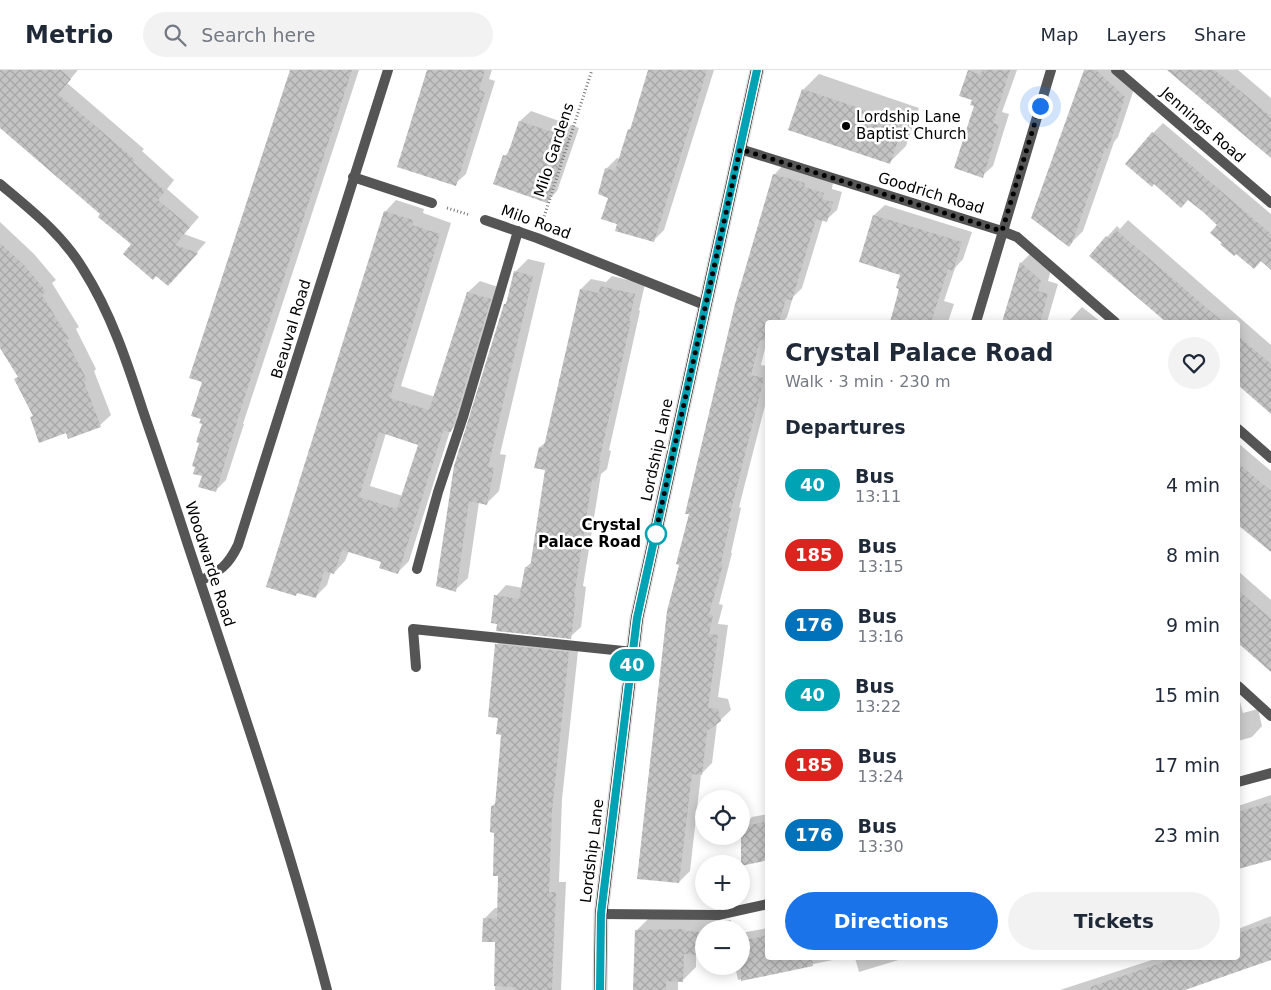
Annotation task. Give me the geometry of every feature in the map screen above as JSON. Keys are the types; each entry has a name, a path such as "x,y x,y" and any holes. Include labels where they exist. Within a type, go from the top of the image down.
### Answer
{"main road":[{"name":"Lordship Lane","path":"600,990 601,914 637,618 757,70"}],"street":[{"name":"Beauval Road","path":"200,581 226,565 238,545 388,70"},
{"path":"977,320 1051,70"},
{"name":"Jennings Road","path":"1116,70 1271,203"},
{"name":"Goodrich Road","path":"740,149 1017,237 1113,320"},
{"path":"353,177 432,203"},
{"name":"Woodwarde Road","path":"0,184 60,237 72,252 97,294 126,358 277,816 308,916 327,990"},
{"name":"Milo Road","path":"485,220 537,238 705,305"},
{"path":"417,569 438,492 463,417 518,231"},
{"path":"1240,431 1271,458"},
{"path":"416,667 413,630 633,652"},
{"path":"1240,688 1271,716"},
{"path":"1240,781 1271,773"},
{"path":"601,914 718,915 765,905"}],"path":[{"name":"Milo Gardens","path":"537,238 592,70"},
{"name":"Milo Road","path":"432,203 485,220"}],"building":[{"path":"0,70 61,70 71,79 58,94 135,160 133,162 165,191 158,200 190,227 175,245 198,253 168,286 156,276 153,280 123,254 131,244 98,217 100,214 0,128"},
{"path":"290,70 352,70 242,405 216,492 198,487 202,476 193,474 195,467 192,466 199,443 196,442 202,424 199,423 201,419 191,416 202,382 189,378"},
{"path":"427,70 485,70 479,90 485,92 456,186 397,167"},
{"path":"648,70 707,70 654,242 615,231 617,224 601,219 608,198 598,194 605,168 615,171 628,129 630,130"},
{"path":"968,70 981,75 982,70 1010,70 993,123 999,125 983,178 954,168 974,106 970,105 972,100 959,96"},
{"path":"1084,70 1096,70 1125,97 1108,149 1105,148 1069,247 1031,218"},
{"path":"1167,70 1214,70 1231,83 1271,117 1271,158"},
{"name":"Lordship Lane Baptist Church","path":"802,89 904,123 890,164 788,130"},
{"path":"519,121 570,138 547,203 493,184 503,155 507,156"},
{"path":"1152,132 1271,234 1271,270 1261,261 1254,269 1236,254 1234,256 1210,233 1217,225 1202,211 1188,200 1181,208 1154,184 1152,187 1125,164"},
{"path":"773,174 805,183 804,187 824,193 822,199 833,202 827,222 816,219 792,300 786,299 780,320 765,320 765,341 760,340 751,375 764,378 729,518 731,518 721,563 723,564 709,614 713,615 709,634 718,635 708,708 718,709 721,721 707,731 702,775 692,774 679,883 637,879 667,611 679,565 676,564 689,514 685,514 735,304"},
{"path":"384,211 413,220 412,225 440,234 390,398 429,410 467,292 491,299 451,432 443,431 398,574 379,568 381,562 342,550 334,574 324,571 316,598 297,593 296,596 266,587","holes":["379,432 418,445 397,509 359,497"]},
{"path":"873,215 962,242 953,271 948,269 932,320 891,320 899,289 896,288 900,275 859,262"},
{"path":"1116,230 1221,320 1164,320 1089,256 1106,236 1109,239"},
{"path":"0,243 24,265 46,291 42,295 69,339 66,340 87,380 84,382 101,427 68,439 66,433 39,443 30,417 33,416 14,379 18,377 0,348"},
{"path":"1020,262 1041,281 1038,291 1048,294 1041,320 1003,320"},
{"path":"514,271 533,276 488,467 494,468 487,505 469,501 456,592 436,586 454,466 504,304 506,304"},
{"path":"600,286 635,294 629,321 631,321 599,461 601,461 596,481 592,480 574,597 576,597 571,639 496,631 497,624 491,623 494,595 519,599 525,567 530,568 545,470 534,468 539,447 543,448 545,442 580,289 599,293"},
{"path":"1240,338 1271,364 1271,414 1240,387"},
{"path":"1240,465 1271,491 1271,552 1240,527"},
{"path":"1240,592 1271,619 1271,672 1240,645"},
{"path":"495,644 569,652 552,811 549,892 556,892 552,990 515,990 515,987 494,986 495,942 482,942 483,918 497,919 498,876 493,876 494,833 490,832 491,806 495,806 501,735 496,734 498,718 488,717"},
{"path":"1271,802 1271,860 1240,868 1240,811"},
{"path":"764,822 765,861 750,864 750,855 741,855 741,845 750,845 750,825"},
{"path":"1271,922 1271,960 1185,990 1091,990 1090,987 1170,960 1240,960 1240,932"},
{"path":"685,929 685,931 695,932 695,955 684,954 683,982 666,981 666,990 633,990 635,930"},
{"path":"765,936 765,960 812,960 813,966 741,981 741,975 750,975 750,939"}],"bus line":[{"name":"40","path":"600,990 601,914 637,618 757,70"}],"place":[{"name":"Lordship Lane Baptist Church","path":"846,126"},
{"name":"Crystal Palace Road","path":"656,534"}],"route":[{"path":"656,534 654,540 740,149 1002,231 1040,106"}]}
